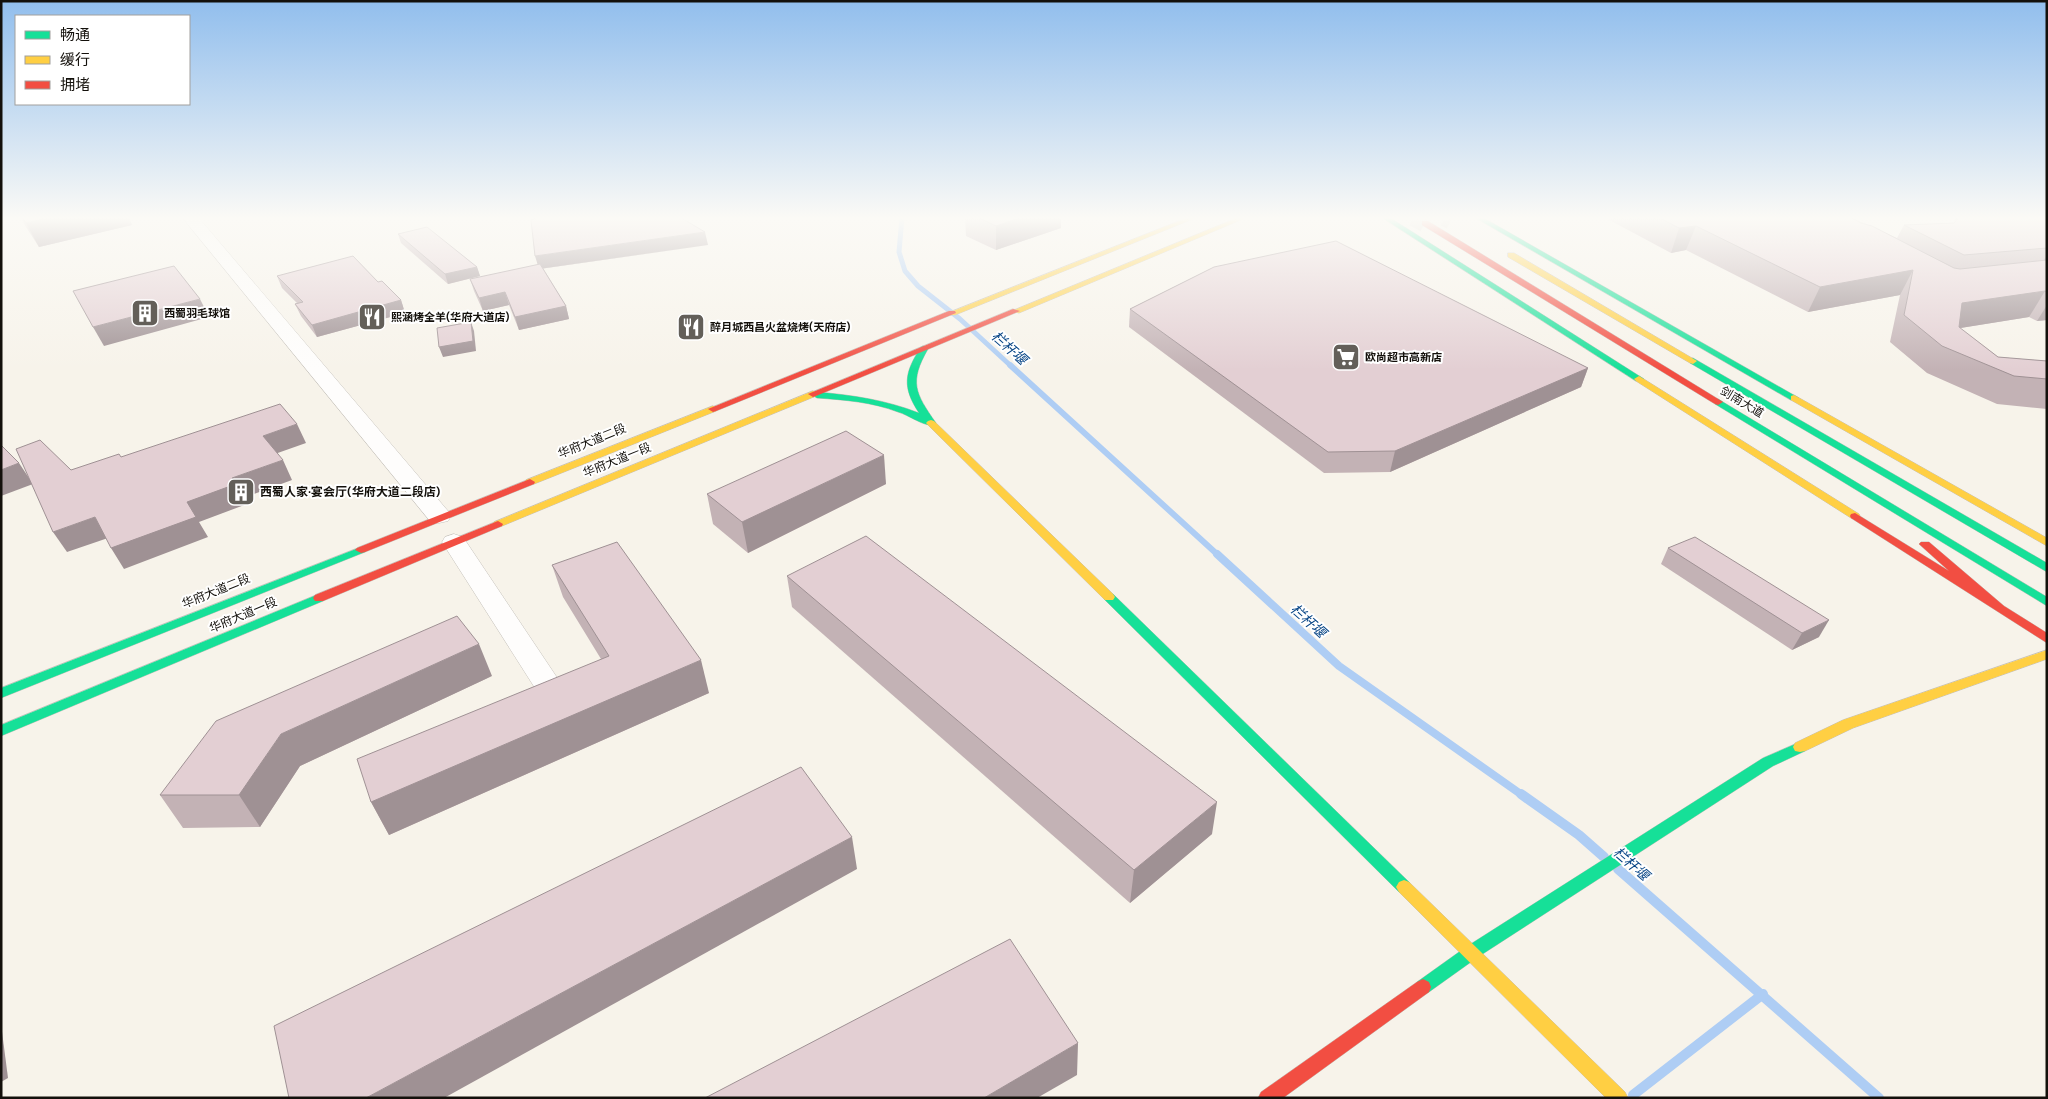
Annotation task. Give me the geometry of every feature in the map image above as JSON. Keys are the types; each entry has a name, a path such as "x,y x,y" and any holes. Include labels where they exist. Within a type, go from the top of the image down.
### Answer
{"main road":[{"name":"华府大道二段","path":"1,692 1063,268"},
{"name":"华府大道一段","path":"1,731 810,394 952,338 1117,268"},
{"path":"1466,268 2047,639"},
{"name":"剑南大道","path":"1499,268 2047,602"},
{"name":"剑南大道","path":"1535,268 2047,568"},
{"path":"1567,268 2047,543"},
{"path":"924,348 918,358 911,379 912,396 931,423 1619,1098"},
{"path":"810,394 868,398 891,402 910,409 931,423"},
{"path":"1874,467 2047,547"},
{"path":"1870,495 2000,609"},
{"path":"1266,1098 1472,952 1768,762 1848,724 2047,654"}],"street":[{"path":"233,268 439,516"},
{"path":"454,542 550,689"}],"building":[{"path":"165,268 176,268 200,299 93,327 73,291"},
{"path":"306,268 365,268 378,282 382,281 401,300 312,325 295,304 303,302 277,276"},
{"path":"438,268 471,268 445,274"},
{"path":"520,268 543,268 566,306 515,317 505,292 479,298 470,279"},
{"name":"欧尚超市高新店","path":"1211,268 1390,268 1588,368 1395,451 1328,452 1130,309"},
{"path":"1782,268 2047,268 2047,292 1962,303 1959,327 1998,357 2047,361 2047,379 2014,376 1942,346 1904,315 1913,270 1820,287"},
{"path":"471,322 473,341 439,347 437,328"},
{"path":"280,404 297,424 263,436 283,460 232,478 236,484 187,502 196,517 111,548 95,517 53,532 16,449 40,440 71,470 119,454 121,457"},
{"path":"846,431 884,455 742,522 707,494"},
{"path":"1,445 19,463 1,470"},
{"path":"866,536 1217,802 1134,870 787,576"},
{"path":"1695,537 1829,620 1802,633 1668,548"},
{"path":"617,542 701,660 371,802 357,759 609,656 552,565"},
{"path":"457,616 479,644 281,734 239,795 160,795 216,721"},
{"path":"801,767 852,837 366,1098 289,1098 274,1026"},
{"path":"1010,939 1078,1043 984,1098 705,1098"}],"waterway":[{"name":"栏杆堰","path":"904,268 918,286 960,319 1011,366"},
{"name":"栏杆堰","path":"1010,365 1218,555"},
{"name":"栏杆堰","path":"1217,554 1339,666 1522,795"},
{"name":"栏杆堰","path":"1521,794 1579,835 1604,857"},
{"name":"栏杆堰","path":"1618,869 1762,995"},
{"name":"栏杆堰","path":"1633,1095 1762,995"},
{"name":"栏杆堰","path":"1762,995 1879,1098"}],"traffic: fast":[{"path":"1465,268 1639,379"},
{"path":"1568,268 1794,398"},
{"path":"817,395 876,402 903,410 931,423 913,396 911,388 913,370 924,349"},
{"path":"1693,361 2047,568"},
{"path":"1718,402 2047,602"},
{"path":"1,693 361,550"},
{"path":"1109,597 1404,887"},
{"path":"1,731 319,598"},
{"path":"1423,987 1472,952 1768,762 1800,747"}],"traffic: slow":[{"path":"952,313 1065,268"},
{"path":"1016,311 1120,268"},
{"path":"1534,268 1693,361"},
{"path":"1639,379 1855,516"},
{"path":"498,524 813,394"},
{"path":"1794,398 2047,543"},
{"path":"530,482 713,409"},
{"path":"931,423 1109,597"},
{"path":"1800,747 1848,724 2047,654"},
{"path":"1404,887 1619,1098"}],"traffic: jam":[{"path":"1499,268 1718,402"},
{"path":"813,394 1016,311"},
{"path":"713,409 952,313"},
{"path":"361,550 530,482"},
{"path":"1855,516 2047,639"},
{"path":"319,598 498,524"},
{"path":"1925,544 2000,609"},
{"path":"1267,1098 1423,987"}],"place":[{"name":"西蜀羽毛球馆","path":"145,313"},
{"name":"熙涵烤全羊(华府大道店)","path":"372,317"},
{"name":"醉月城西昌火盆烧烤(天府店)","path":"691,327"},
{"name":"欧尚超市高新店","path":"1346,357"},
{"name":"西蜀人家·宴会厅(华府大道二段店)","path":"241,492"}]}
